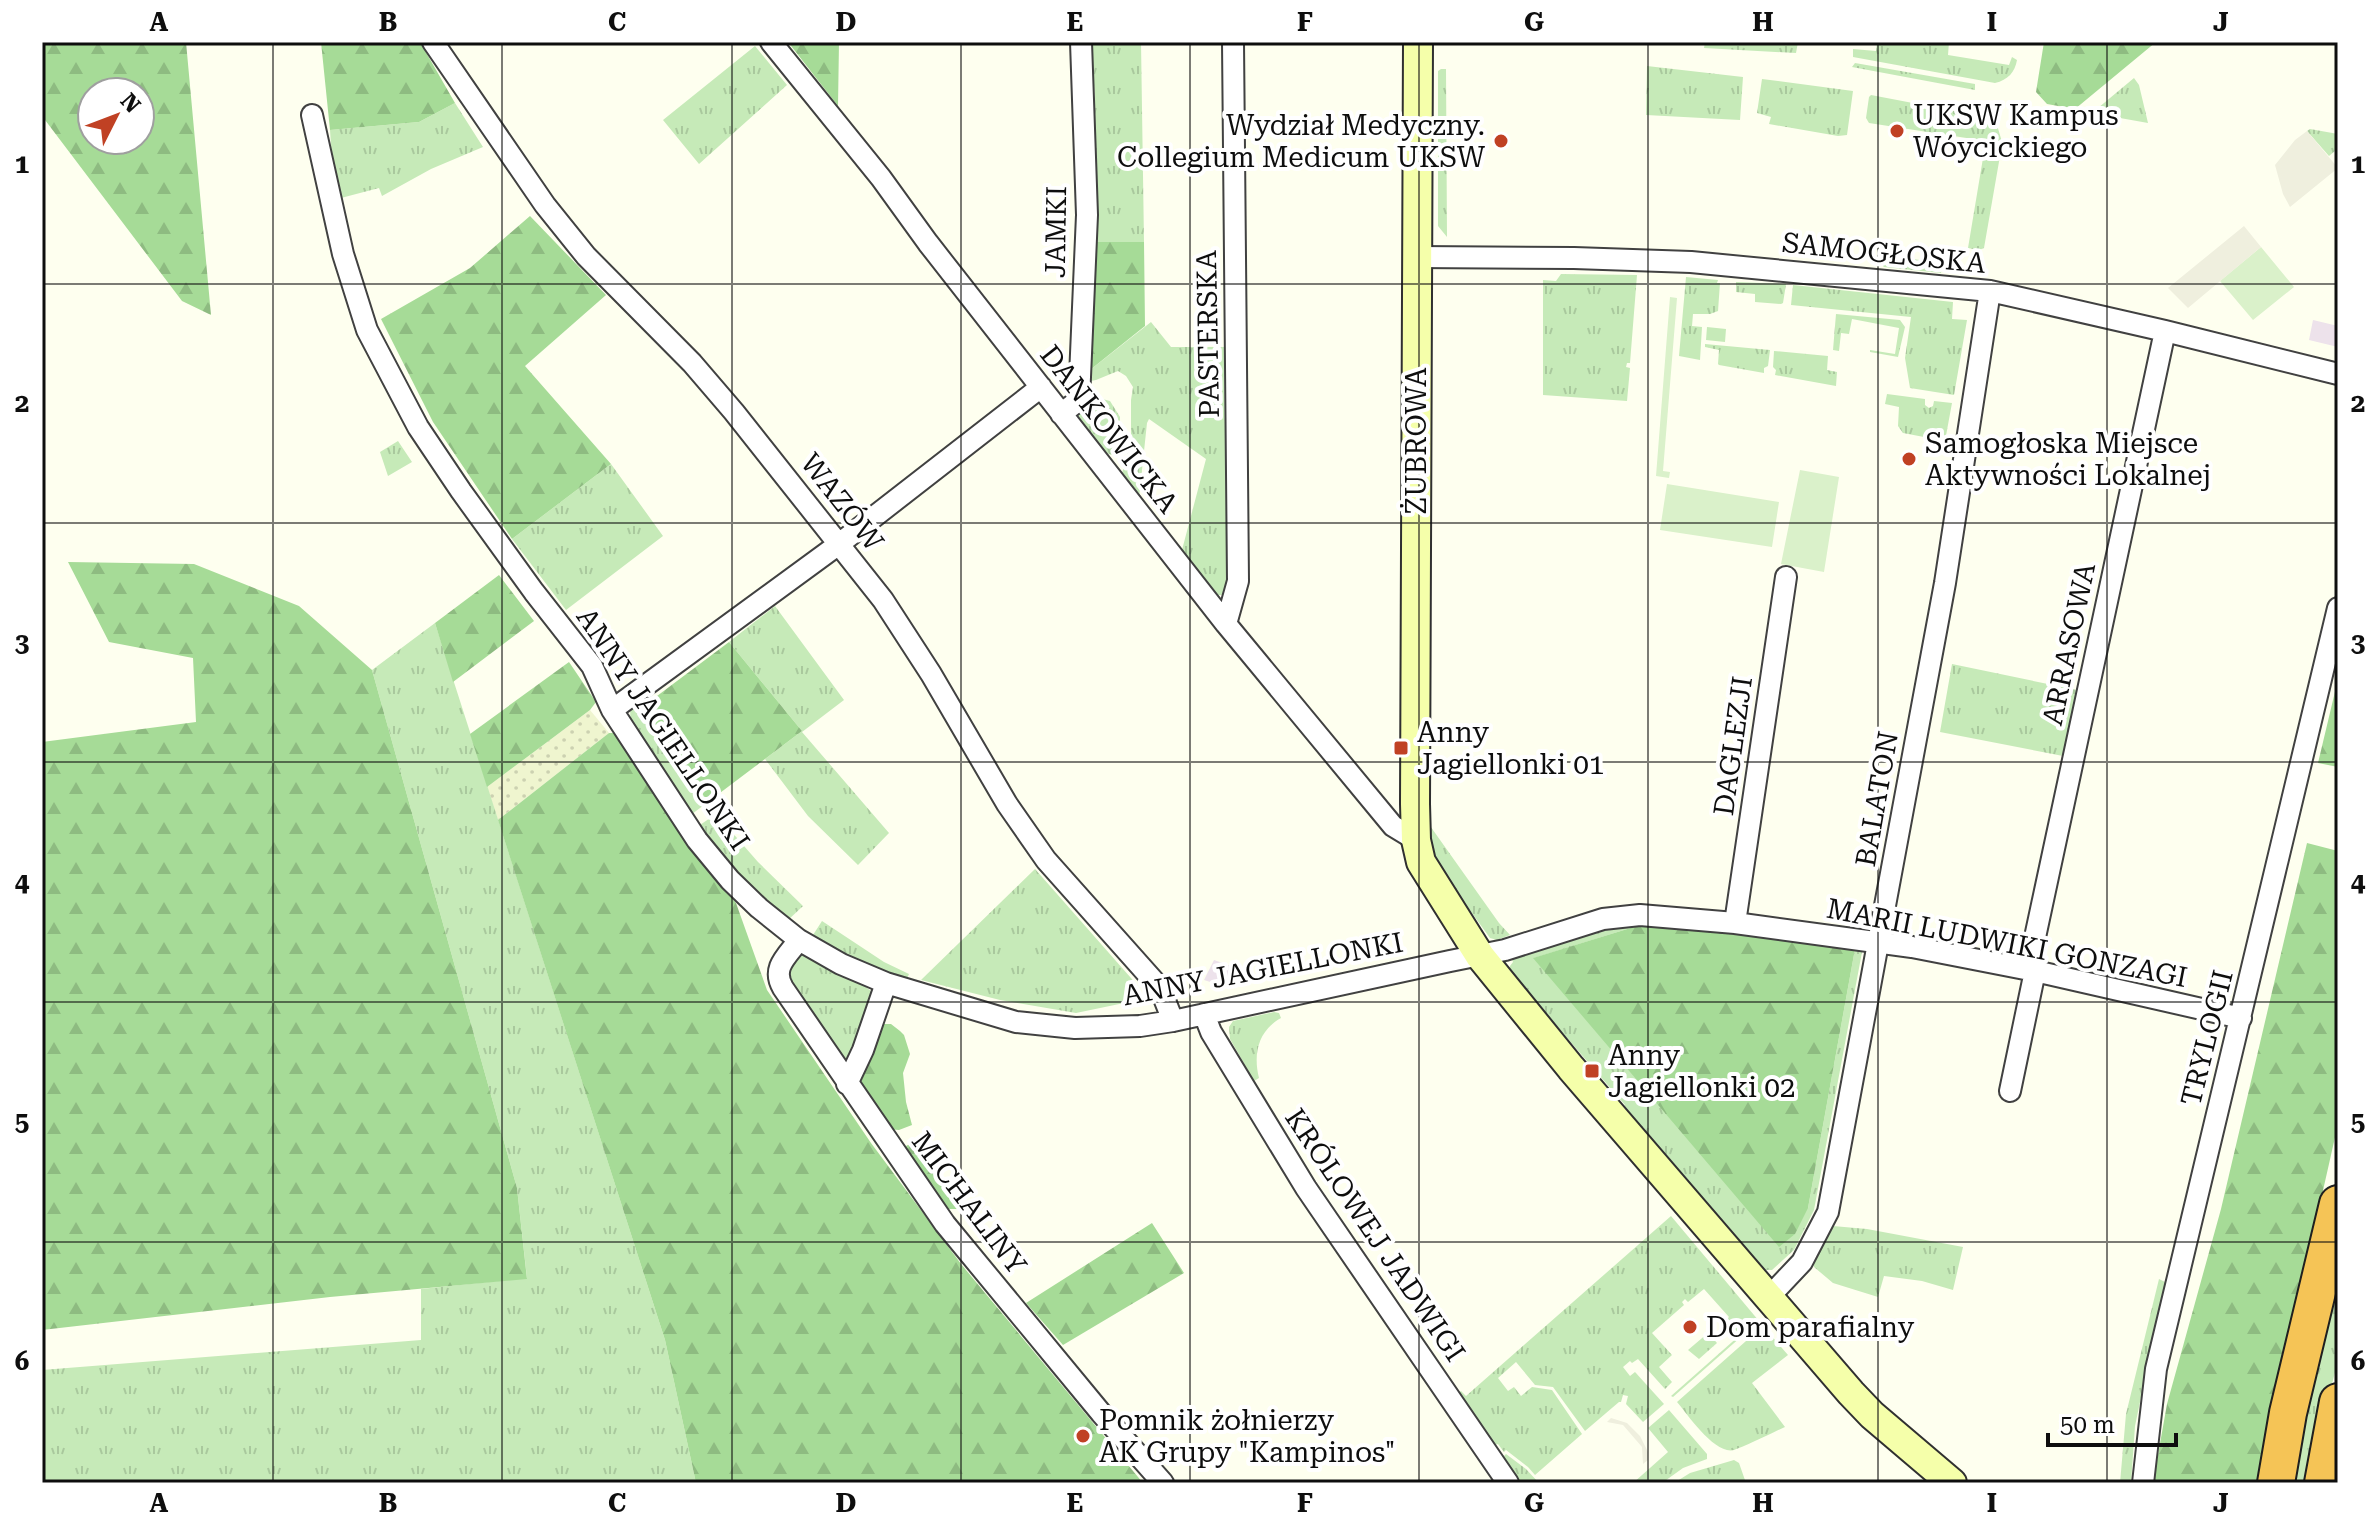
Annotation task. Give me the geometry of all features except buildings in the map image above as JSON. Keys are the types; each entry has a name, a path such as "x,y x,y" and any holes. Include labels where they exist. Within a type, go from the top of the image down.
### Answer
{"highway":[{"path":"2276,1483 2291,1400 2338,1204"},
{"path":"2323,1483 2338,1402"}],"street":[{"name":"WAZÓW","path":"433,42 545,205 586,256 692,363 839,544 901,627 1007,804 1046,860 1153,978 1165,997 1173,1021"},
{"name":"DANKOWICKA","path":"771,42 881,178 928,243 1226,624 1393,826 1416,840"},
{"name":"JAMKI","path":"1061,414 1079,400 1087,215 1081,42"},
{"name":"PASTERSKA","path":"1226,624 1238,581 1233,42"},
{"name":"ŻUBROWA","path":"1416,840 1418,42"},
{"name":"ANNY JAGIELLONKI","path":"312,115 343,254 367,330 418,427 534,592 592,666 612,710 697,840 730,880 799,940 841,964 886,983 1016,1022 1075,1028 1140,1026 1173,1021 1480,956"},
{"name":"SAMOGŁOSKA","path":"1416,257 1691,262 1990,291 2338,374"},
{"name":"BALATON","path":"1768,1298 1802,1262 1828,1212 1945,583 1990,291"},
{"name":"ARRASOWA","path":"2010,1091 2031,970 2165,331"},
{"path":"612,710 839,544 1041,387"},
{"name":"DAGLEZJI","path":"1735,923 1786,577"},
{"name":"TRYLOGII","path":"2143,1483 2156,1369 2338,608"},
{"path":"1416,840 1421,862 1480,956 1579,1078 1851,1393 1872,1415 1952,1483"},
{"name":"MARII LUDWIKI GONZAGI","path":"1480,956 1603,919 1627,915 1735,923 1912,947 2031,970 2241,1018"},
{"name":"MICHALINY","path":"799,940 778,968 777,977 847,1084 945,1224 1163,1483"},
{"path":"847,1084 863,1050 886,983"},
{"name":"KRÓLOWEJ JADWIGI","path":"1204,1014 1211,1032 1306,1188 1508,1483"}],"shaded area":[{"path":"2307,131 2338,168 2290,207 2275,165 2295,140"},
{"path":"2244,226 2261,247 2188,308 2168,288"},
{"path":"2313,320 2338,326 2338,347 2309,340"},
{"path":"1214,960 1237,968 1229,988 1204,980"},
{"path":"1611,1418 1627,1423 1640,1436 1648,1452 1648,1460 1643,1464 1642,1447 1623,1425 1607,1422"}],"green space":[{"path":"42,42 186,42 211,315 182,301 42,116"},
{"path":"321,42 420,42 455,103 419,122 330,130"},
{"path":"788,42 839,42 838,106"},
{"path":"1090,42 1141,42 1144,242 1093,242 1095,96"},
{"path":"1705,42 1798,42 1796,53 1704,48"},
{"path":"1877,42 1949,42 1948,55 2009,65 2012,57 2017,60 2010,75 1995,83 1853,57 1853,49 1876,51"},
{"path":"2044,42 2156,42 2075,109 2047,104 2036,92"},
{"path":"755,46 787,85 699,164 663,120"},
{"path":"1855,63 1975,84 1975,90 1852,67"},
{"path":"1647,66 1743,77 1740,120 1646,115"},
{"path":"1446,69 1447,237 1438,226 1438,71"},
{"path":"2134,78 2139,85 2148,123 2092,113"},
{"path":"1762,79 1853,91 1847,135 1769,124 1771,117 1757,113"},
{"path":"1871,95 1986,117 1997,125 2002,142 1869,123 1866,118"},
{"path":"455,103 483,147 431,169 382,196 379,188 341,198 333,174 330,130 419,122"},
{"path":"2307,131 2338,134 2335,151 2329,156"},
{"path":"1984,152 2000,156 1984,248 1979,250 1968,248"},
{"path":"530,216 606,295 525,366 611,464 512,539 433,422 381,319 470,268"},
{"path":"1093,242 1144,242 1145,326 1085,374"},
{"path":"2261,247 2294,287 2253,320 2220,281"},
{"path":"1884,254 1943,264 1941,273 1884,267"},
{"path":"1561,274 1637,275 1630,363 1626,367 1630,368 1627,401 1543,395 1543,280 1556,281"},
{"path":"1686,277 1718,280 1717,283 1720,283 1718,311 1693,314 1692,326 1702,327 1700,360 1679,356"},
{"path":"1736,282 1786,284 1783,303 1755,302 1755,294 1736,292"},
{"path":"1793,285 1953,302 1952,319 1967,320 1954,395 1910,388 1905,358 1911,317 1791,305"},
{"path":"1670,297 1677,298 1663,471 1670,472 1669,478 1656,476"},
{"path":"1836,314 1900,320 1905,327 1898,357 1870,350 1895,354 1899,328 1852,319 1849,334 1841,333 1839,351 1833,350"},
{"path":"1151,322 1171,347 1224,347 1227,591 1224,595 1218,595 1182,550 1206,459 1149,419 1139,498 1121,477 1131,441 1133,387 1126,376 1118,371 1085,382 1085,374"},
{"path":"1707,327 1726,329 1725,342 1706,340"},
{"path":"1705,344 1770,350 1768,366 1764,368 1764,373 1719,365 1719,350 1705,347"},
{"path":"1774,351 1828,356 1827,370 1837,372 1836,386 1775,375"},
{"path":"1887,394 1925,399 1925,405 1929,408 1934,401 1952,403 1945,441 1903,433 1898,426 1899,407 1885,404"},
{"path":"1095,397 1110,401 1120,417 1120,447 1111,455 1105,452 1078,418 1079,410"},
{"path":"398,441 412,462 388,476 380,452"},
{"path":"611,464 663,536 566,610 512,539"},
{"path":"1800,470 1839,477 1824,572 1781,564"},
{"path":"1667,484 1779,502 1772,547 1660,530"},
{"path":"68,562 194,564 299,606 372,670 517,1188 527,1279 330,1297 42,1330 42,742 196,722 193,658 109,642"},
{"path":"499,575 534,621 453,682 435,623"},
{"path":"775,606 844,700 802,732 889,833 858,865 808,816 765,759 802,731 729,642"},
{"path":"435,623 665,1340 696,1483 42,1483 42,1370 421,1340 421,1289 527,1278 517,1188 372,670"},
{"path":"729,642 802,731 708,802 648,715 648,706"},
{"path":"569,662 596,702 590,710 487,787 470,734"},
{"path":"1952,664 2077,690 2063,756 1940,732"},
{"path":"2338,679 2338,767 2318,763"},
{"path":"639,701 708,802 692,814 631,727 630,709"},
{"path":"590,710 609,733 498,820 487,787"},
{"path":"609,733 615,733 694,852 736,903 767,990 871,1143 961,1264 1143,1483 696,1483 665,1340 498,820"},
{"path":"716,814 758,862 803,906 786,922 757,898 697,827"},
{"path":"1428,823 1510,935 1497,940 1490,938 1469,909 1464,911 1431,856"},
{"path":"2307,843 2338,851 2338,1124 2257,1483 2153,1483 2167,1404 2221,1209"},
{"path":"1035,869 1138,986 1129,1002 1076,1013 1000,1000 921,980"},
{"path":"822,921 884,962 909,974 906,981 868,968 814,940 813,935"},
{"path":"1637,926 1534,958 1808,1208 1855,949 1862,952 1814,1210 1794,1250 1772,1270 1762,1270 1620,1110 1625,1105 1510,972 1511,956 1591,930"},
{"path":"1637,926 1728,932 1855,949 1808,1208 1795,1234 1779,1247 1533,958"},
{"path":"800,952 857,981 873,993 870,1012 844,1067 786,982 785,970"},
{"path":"1279,1013 1281,1018 1262,1036 1257,1052 1259,1078 1254,1081 1230,1039 1229,1027 1233,1021"},
{"path":"883,1024 891,1024 904,1035 910,1054 903,1073 912,1125 899,1130 887,1129 864,1095 861,1082"},
{"path":"918,1139 958,1209 945,1209 901,1149"},
{"path":"1671,1216 1759,1321 1673,1397 1740,1335 1726,1320 1729,1317 1704,1289 1688,1302 1685,1299 1682,1302 1684,1305 1652,1333 1672,1355 1659,1367 1672,1382 1665,1389 1638,1359 1623,1367 1630,1376 1635,1372 1664,1404 1643,1422 1626,1404 1628,1396 1623,1395 1621,1402 1585,1431 1553,1387 1535,1385 1516,1362 1498,1378 1508,1391 1514,1387 1521,1396 1532,1387 1552,1390 1582,1434 1535,1475 1498,1444 1495,1445 1458,1393 1461,1391 1466,1396"},
{"path":"1152,1223 1184,1273 1063,1345 1026,1303"},
{"path":"1833,1226 1867,1229 1963,1247 1953,1290 1922,1281 1884,1276 1878,1297 1833,1283 1814,1267 1813,1259"},
{"path":"2338,1247 2338,1361 2306,1483 2288,1483"},
{"path":"2159,1279 2165,1282 2135,1426 2131,1483 2120,1483 2126,1414"},
{"path":"1763,1326 1788,1355 1752,1383 1785,1427 1734,1450 1727,1450 1702,1433 1677,1402"},
{"path":"1708,1333 1717,1343 1699,1359 1688,1350"},
{"path":"1669,1410 1707,1454 1707,1459 1683,1468 1662,1483 1633,1483 1668,1452 1648,1428"},
{"path":"1506,1454 1539,1483 1521,1483 1503,1457"},
{"path":"1734,1460 1739,1463 1746,1483 1674,1483 1690,1473"}],"place":[{"name":"UKSW Kampus Wóycickiego","path":"1897,131"},
{"name":"Wydział Medyczny. Collegium Medicum UKSW","path":"1501,141"},
{"name":"Samogłoska Miejsce Aktywności Lokalnej","path":"1909,459"},
{"name":"Anny Jagiellonki 01","path":"1401,748"},
{"name":"Anny Jagiellonki 02","path":"1592,1071"},
{"name":"Dom parafialny","path":"1690,1327"},
{"name":"Pomnik żołnierzy AK Grupy \"Kampinos\"","path":"1083,1436"}]}
